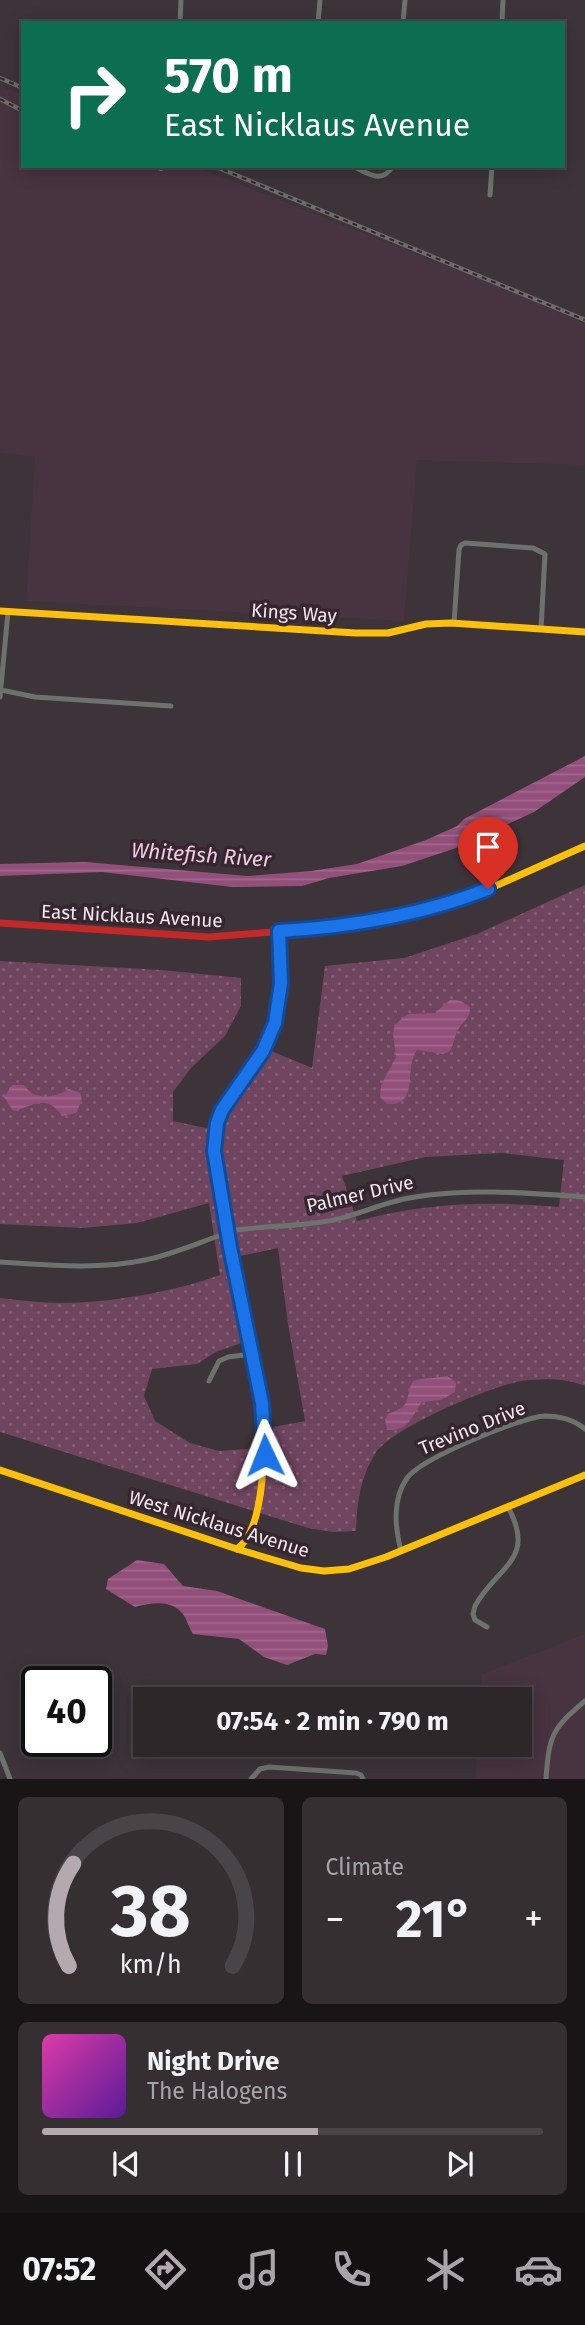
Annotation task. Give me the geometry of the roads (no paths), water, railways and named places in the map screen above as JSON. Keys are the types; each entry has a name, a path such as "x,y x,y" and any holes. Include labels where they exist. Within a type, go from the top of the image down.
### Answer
{"street":[{"path":"180,21 181,0"},
{"path":"318,21 320,0"},
{"path":"403,21 405,0"},
{"path":"502,21 503,0"},
{"path":"357,168 380,178 387,176 392,168"},
{"path":"490,195 492,168"},
{"path":"454,623 459,550 465,543 533,548 545,554 541,629"},
{"path":"0,697 4,611"},
{"name":"Kings Way","path":"4,611 356,633 388,633 426,624 454,623 585,632"},
{"path":"1,690 71,701 171,706"},
{"name":"East Nicklaus Avenue","path":"0,923 209,937 365,923 442,905 504,883 585,846"},
{"path":"237,1549 244,1544 250,1531 261,1491 264,1419 216,1173 215,1137 225,1104 263,1051 275,1023 281,983 279,931"},
{"name":"Palmer Drive","path":"0,1262 61,1265 124,1263 162,1256 227,1232 270,1225 326,1221 397,1200 439,1194 492,1192 585,1197"},
{"path":"209,1381 219,1361 252,1354"},
{"name":"Trevino Drive","path":"401,1551 396,1528 397,1504 403,1485 418,1466 532,1418 558,1417 570,1420 585,1429"},
{"name":"West Nicklaus Avenue","path":"0,1470 237,1549 301,1568 324,1571 363,1565 585,1475"},
{"path":"487,1627 475,1620 475,1606 513,1558 519,1545 517,1528 508,1507"},
{"path":"545,1779 552,1735 559,1724 585,1701"},
{"path":"0,1753 10,1779"},
{"path":"251,1779 260,1769 268,1767 356,1773 363,1779"}],"railway":[{"path":"0,78 21,87"},
{"path":"0,99 21,110"},
{"path":"219,168 585,320"}],"water label":[{"name":"Whitefish River","path":"201,855"}]}
